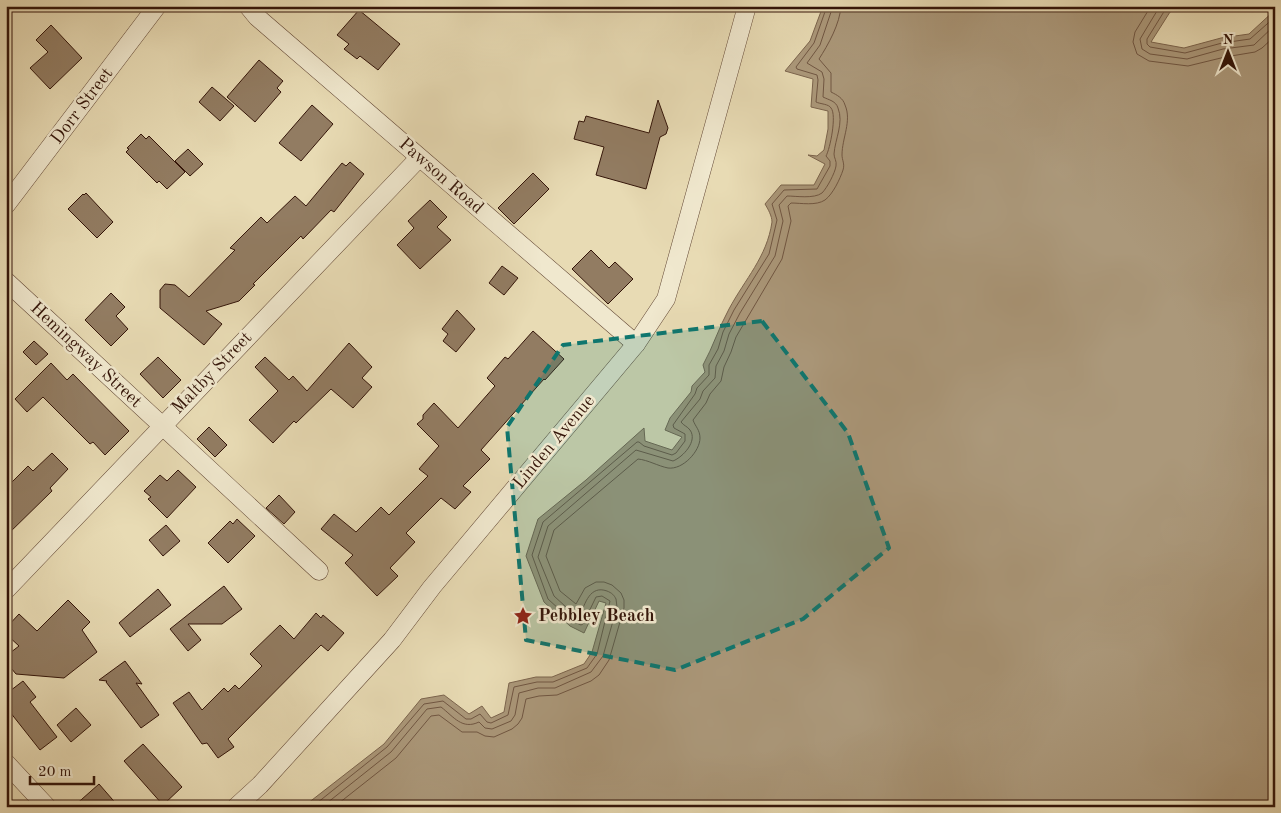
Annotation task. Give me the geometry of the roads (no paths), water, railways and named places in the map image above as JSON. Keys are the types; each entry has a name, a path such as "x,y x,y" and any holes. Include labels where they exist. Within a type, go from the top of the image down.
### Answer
{"street":[{"name":"Dorr Street","path":"6,205 157,6"},
{"name":"Linden Avenue","path":"236,807 260,785 392,640 432,587 636,344 666,299 747,6"},
{"name":"Pawson Road","path":"256,10 419,158 636,344"},
{"name":"Maltby Street","path":"6,590 419,158"},
{"name":"Hemingway Street","path":"6,281 319,571"},
{"path":"6,763 47,807"}],"water":[{"path":"823,6 1188,6 1170,12 1151,42 1184,48 1221,38 1249,34 1275,10 1275,807 303,807 384,744 421,699 444,695 469,714 482,706 491,718 504,712 509,683 536,677 552,677 584,664 592,652 606,603 599,601 584,633 570,626 544,602 526,556 538,519 586,480 644,428 645,441 672,450 682,437 665,430 670,418 691,392 692,386 705,372 703,365 725,316 755,267 765,246 772,222 771,215 765,204 781,185 814,185 825,164 808,155 817,156 824,150 828,129 828,111 811,107 813,79 785,71 810,41"}],"place":[{"name":"Pebbley Beach","path":"523,616"}]}
